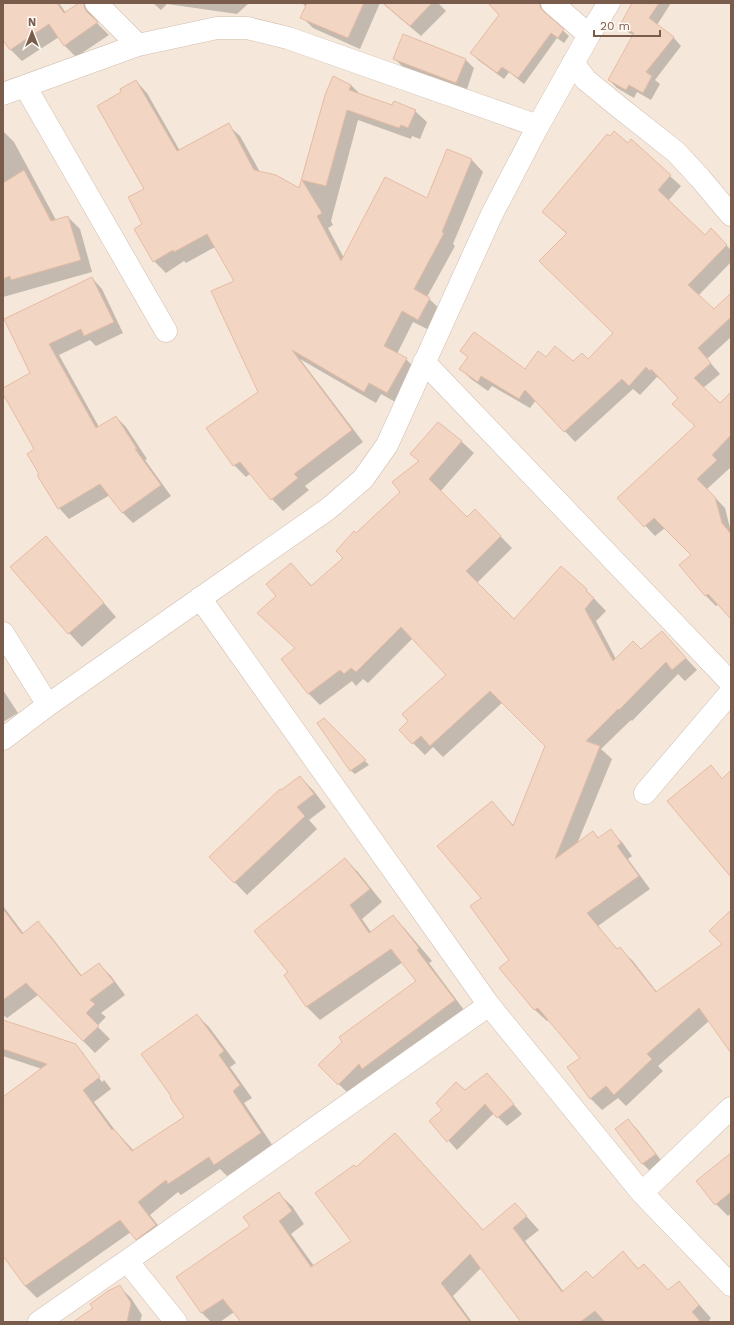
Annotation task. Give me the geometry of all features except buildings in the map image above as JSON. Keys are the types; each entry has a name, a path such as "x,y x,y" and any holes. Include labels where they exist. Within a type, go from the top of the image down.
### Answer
{"street":[{"path":"96,3 138,45"},
{"path":"552,3 589,35"},
{"path":"3,739 48,705 328,509 363,479 387,445 492,214 538,126 589,35 609,3"},
{"path":"3,94 138,45 217,28 247,28 288,38 538,126"},
{"path":"573,63 586,80 676,152 731,215"},
{"path":"25,86 166,331"},
{"path":"424,362 731,683"},
{"path":"200,598 489,1005 642,1193 731,1285"},
{"path":"3,633 48,705"},
{"path":"645,793 731,692"},
{"path":"39,1322 489,1005"},
{"path":"642,1193 731,1108"},
{"path":"127,1261 176,1322"}],"shaded area":[{"path":"3,3 731,3 731,1322 3,1322"}]}
